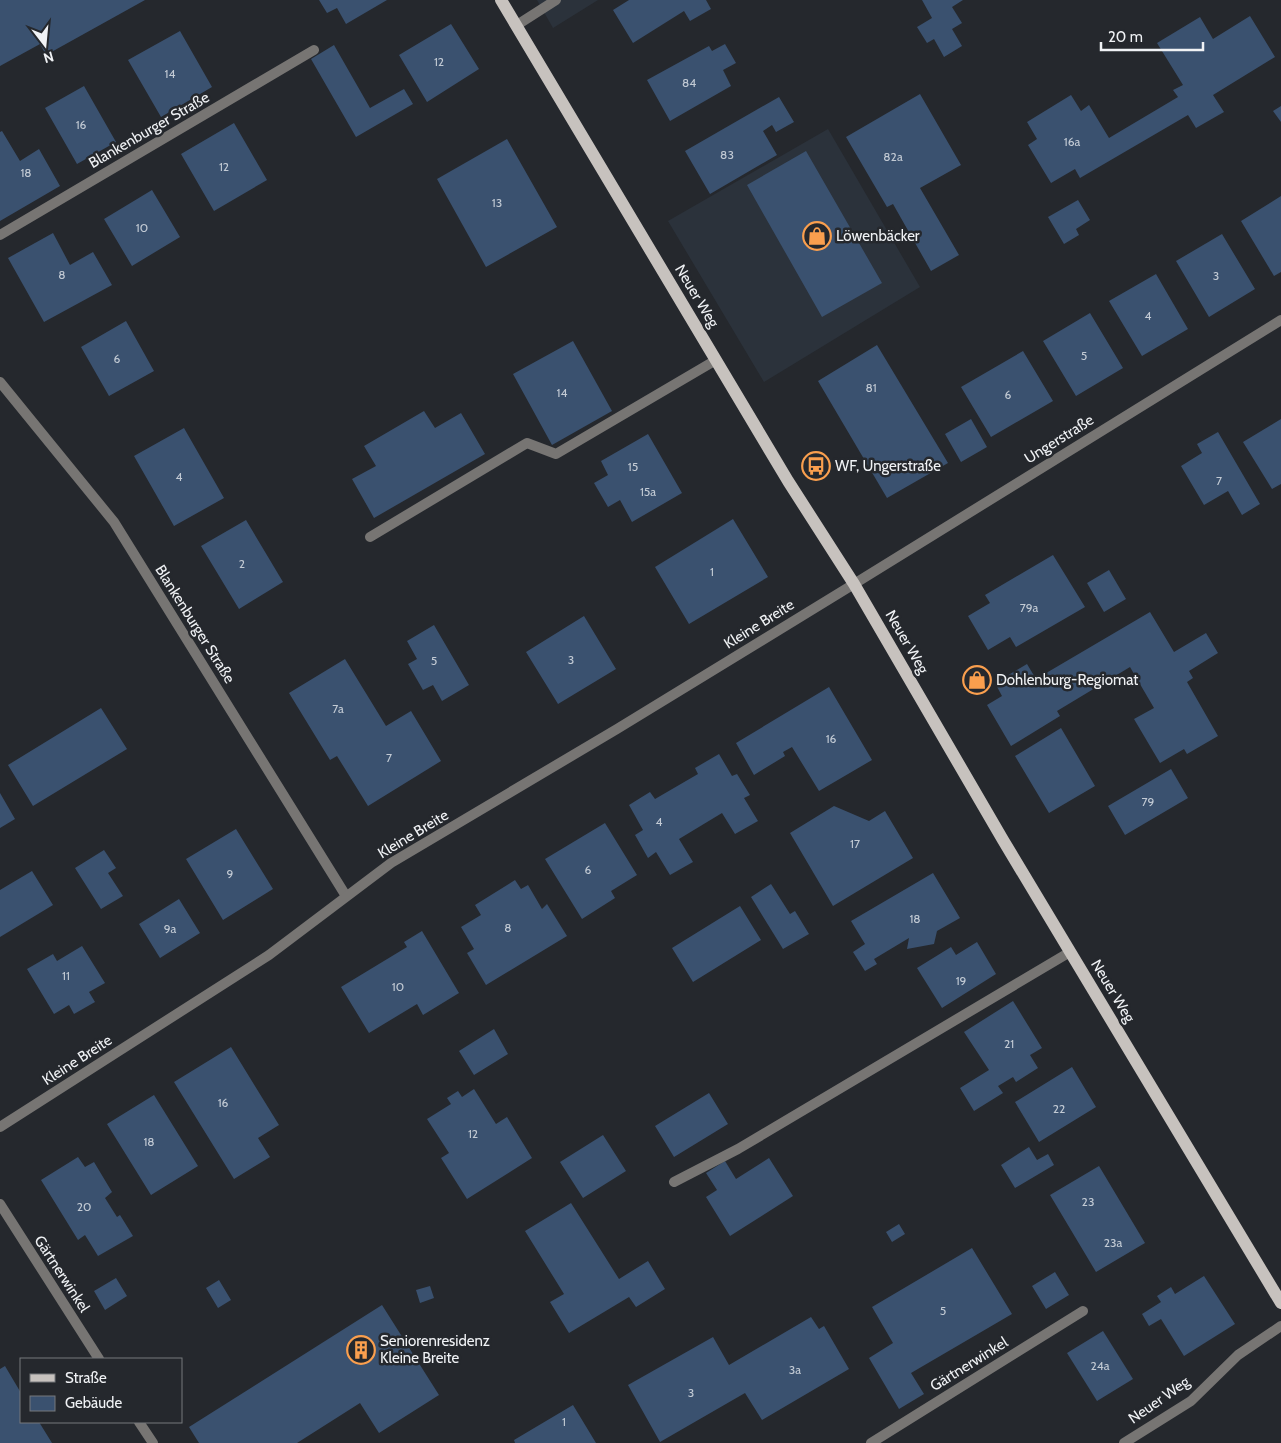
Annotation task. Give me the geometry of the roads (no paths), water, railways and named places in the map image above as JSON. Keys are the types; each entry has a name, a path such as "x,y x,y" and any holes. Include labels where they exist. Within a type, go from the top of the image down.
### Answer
{"main road":[{"name":"Neuer Weg","path":"502,0 788,481 854,584 1070,952 1281,1303"}],"street":[{"path":"516,25 556,0"},
{"name":"Blankenburger Straße","path":"0,234 314,50"},
{"name":"Ungerstraße","path":"854,584 1281,320"},
{"path":"370,537 527,443 556,454 716,360"},
{"name":"Blankenburger Straße","path":"0,382 114,522 346,896"},
{"name":"Kleine Breite","path":"0,1127 269,955 392,863 617,730 854,584"},
{"path":"674,1182 738,1148 1070,952"},
{"name":"Gärtnerwinkel","path":"0,1204 98,1358"},
{"name":"Gärtnerwinkel","path":"871,1443 1082,1311"},
{"name":"Neuer Weg","path":"1124,1443 1191,1401 1238,1356 1281,1326"},
{"path":"140,1423 153,1443"}],"place":[{"name":"Löwenbäcker","path":"817,236"},
{"name":"WF, Ungerstraße","path":"816,466"},
{"name":"Dohlenburg-Regiomat","path":"977,680"},
{"name":"Seniorenresidenz Kleine Breite","path":"361,1350"}]}
